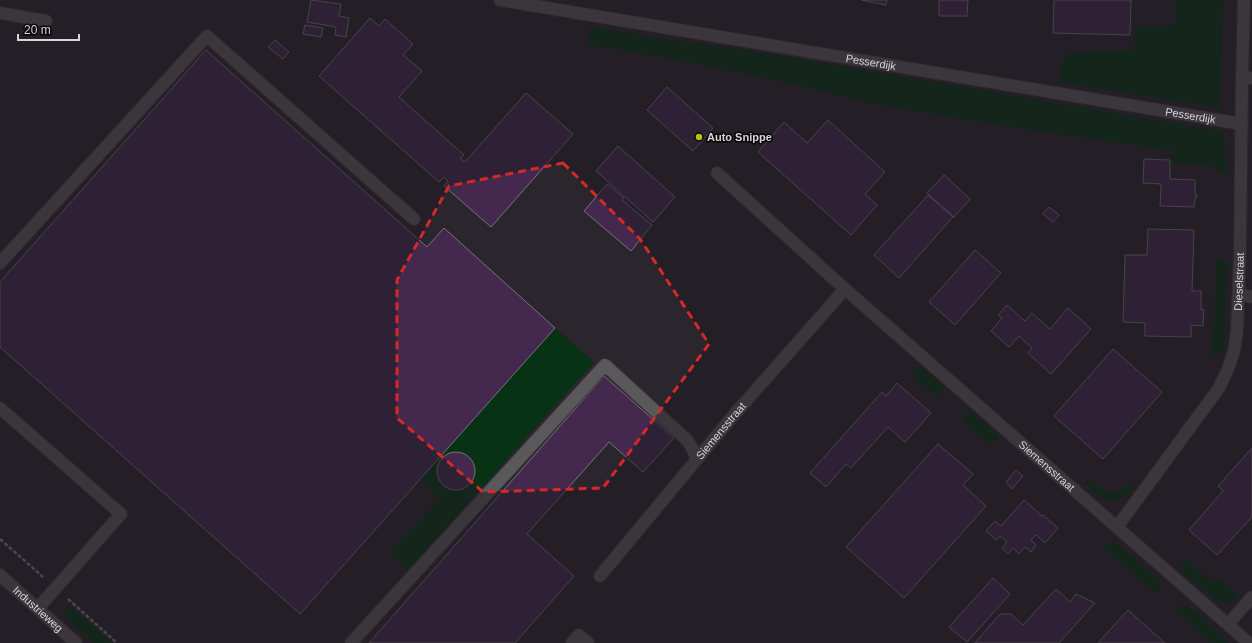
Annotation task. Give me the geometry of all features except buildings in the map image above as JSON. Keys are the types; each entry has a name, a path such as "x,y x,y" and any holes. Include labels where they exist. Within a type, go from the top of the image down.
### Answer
{"street":[{"name":"Pesserdijk","path":"500,0 1242,124"},
{"name":"Dieselstraat","path":"1117,527 1219,388 1228,369 1234,351 1237,331 1239,294 1242,124 1247,78 1244,0"},
{"path":"0,12 46,21"},
{"path":"0,263 208,36 414,219"},
{"name":"Siemensstraat","path":"717,173 845,289 1249,643"},
{"name":"Siemensstraat","path":"600,576 732,417 845,289"},
{"path":"1239,294 1252,297"},
{"path":"351,643 605,365 688,441 697,458"},
{"path":"0,408 121,514 38,608"},
{"name":"Industrieweg","path":"0,575 76,643"},
{"path":"1228,624 1252,597"},
{"path":"572,643 579,635 588,643"}],"highlighted area":[{"path":"563,163 640,239 709,344 603,488 483,492 397,418 397,280 449,186"}],"shaded area":[{"path":"0,0 1252,0 1252,643 0,643"}],"green space":[{"path":"1175,0 1223,0 1220,108 1059,82 1061,66 1068,52 1130,51 1135,47 1134,31 1137,26 1174,26 1176,23"},
{"path":"589,26 664,39 747,50 1224,132 1226,175 1208,165 1171,163 1173,151 884,106 766,78 651,55 589,45"},
{"path":"1216,260 1226,261 1227,265 1225,340 1223,352 1210,357 1213,340"},
{"path":"555,328 594,362 408,570 390,553 440,498 420,479"},
{"path":"917,366 940,384 943,391 941,394 937,395 916,379 912,372"},
{"path":"971,412 997,435 997,440 995,442 991,444 988,443 963,421 963,416"},
{"path":"1088,478 1106,493 1122,490 1129,483 1134,487 1120,499 1108,501 1102,499 1084,483"},
{"path":"1115,541 1160,581 1161,589 1157,595 1103,548"},
{"path":"1184,557 1213,583 1218,578 1239,597 1231,603 1222,603 1215,600 1186,575 1181,563"},
{"path":"69,605 112,643 94,643 66,618 65,609"},
{"path":"1183,605 1190,607 1225,638 1228,643 1211,643 1174,610"}],"place":[{"name":"Auto Snippe","path":"699,137"}]}
